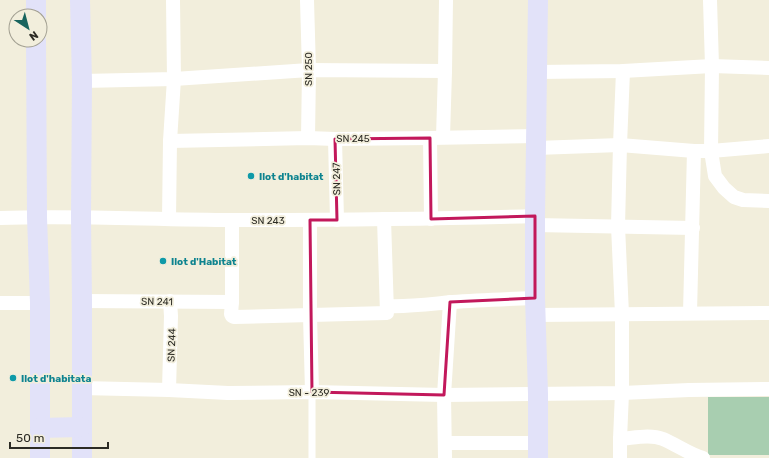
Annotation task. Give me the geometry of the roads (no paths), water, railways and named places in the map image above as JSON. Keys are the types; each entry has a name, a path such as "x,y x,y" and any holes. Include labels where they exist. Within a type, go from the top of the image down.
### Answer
{"street":[{"path":"80,0 82,81 82,458"},
{"path":"169,219 170,141 174,79 173,0"},
{"name":"SN 250","path":"307,0 309,70 308,138"},
{"path":"431,219 437,138 445,71 446,0"},
{"path":"445,443 538,450 535,221 538,0"},
{"path":"710,0 712,66 711,151 715,176 724,188 734,197 743,200 769,201"},
{"path":"36,48 37,217 40,303 40,458"},
{"path":"538,72 623,71 712,66 769,68"},
{"path":"82,81 174,79 309,70 445,71"},
{"path":"620,458 622,314 618,226 623,71"},
{"name":"SN 245","path":"170,141 308,138 437,138 620,145 694,151 769,146"},
{"name":"SN 247","path":"335,139 337,220"},
{"path":"690,313 694,151"},
{"name":"SN 243","path":"0,218 37,217 232,220 431,219 535,221 618,226 693,228"},
{"path":"232,220 231,314 234,317 387,314 384,219"},
{"path":"310,220 312,392"},
{"name":"SN 241","path":"82,301 232,302"},
{"name":"SN 244","path":"169,390 170,301"},
{"path":"387,306 400,307 450,302 536,306 622,314 769,313"},
{"path":"445,458 444,396 450,302"},
{"path":"0,303 40,303"},
{"name":"SN - 239","path":"81,388 228,393 312,392 444,396 769,389"},
{"path":"40,428 81,427"},
{"path":"620,439 650,436 663,439 703,458"}],"lane":[{"path":"312,392 312,458"}],"place":[{"name":"Ilot d'habitat","path":"251,176"},
{"name":"Ilot d'Habitat","path":"163,261"},
{"name":"Ilot d'habitata","path":"13,378"}]}
